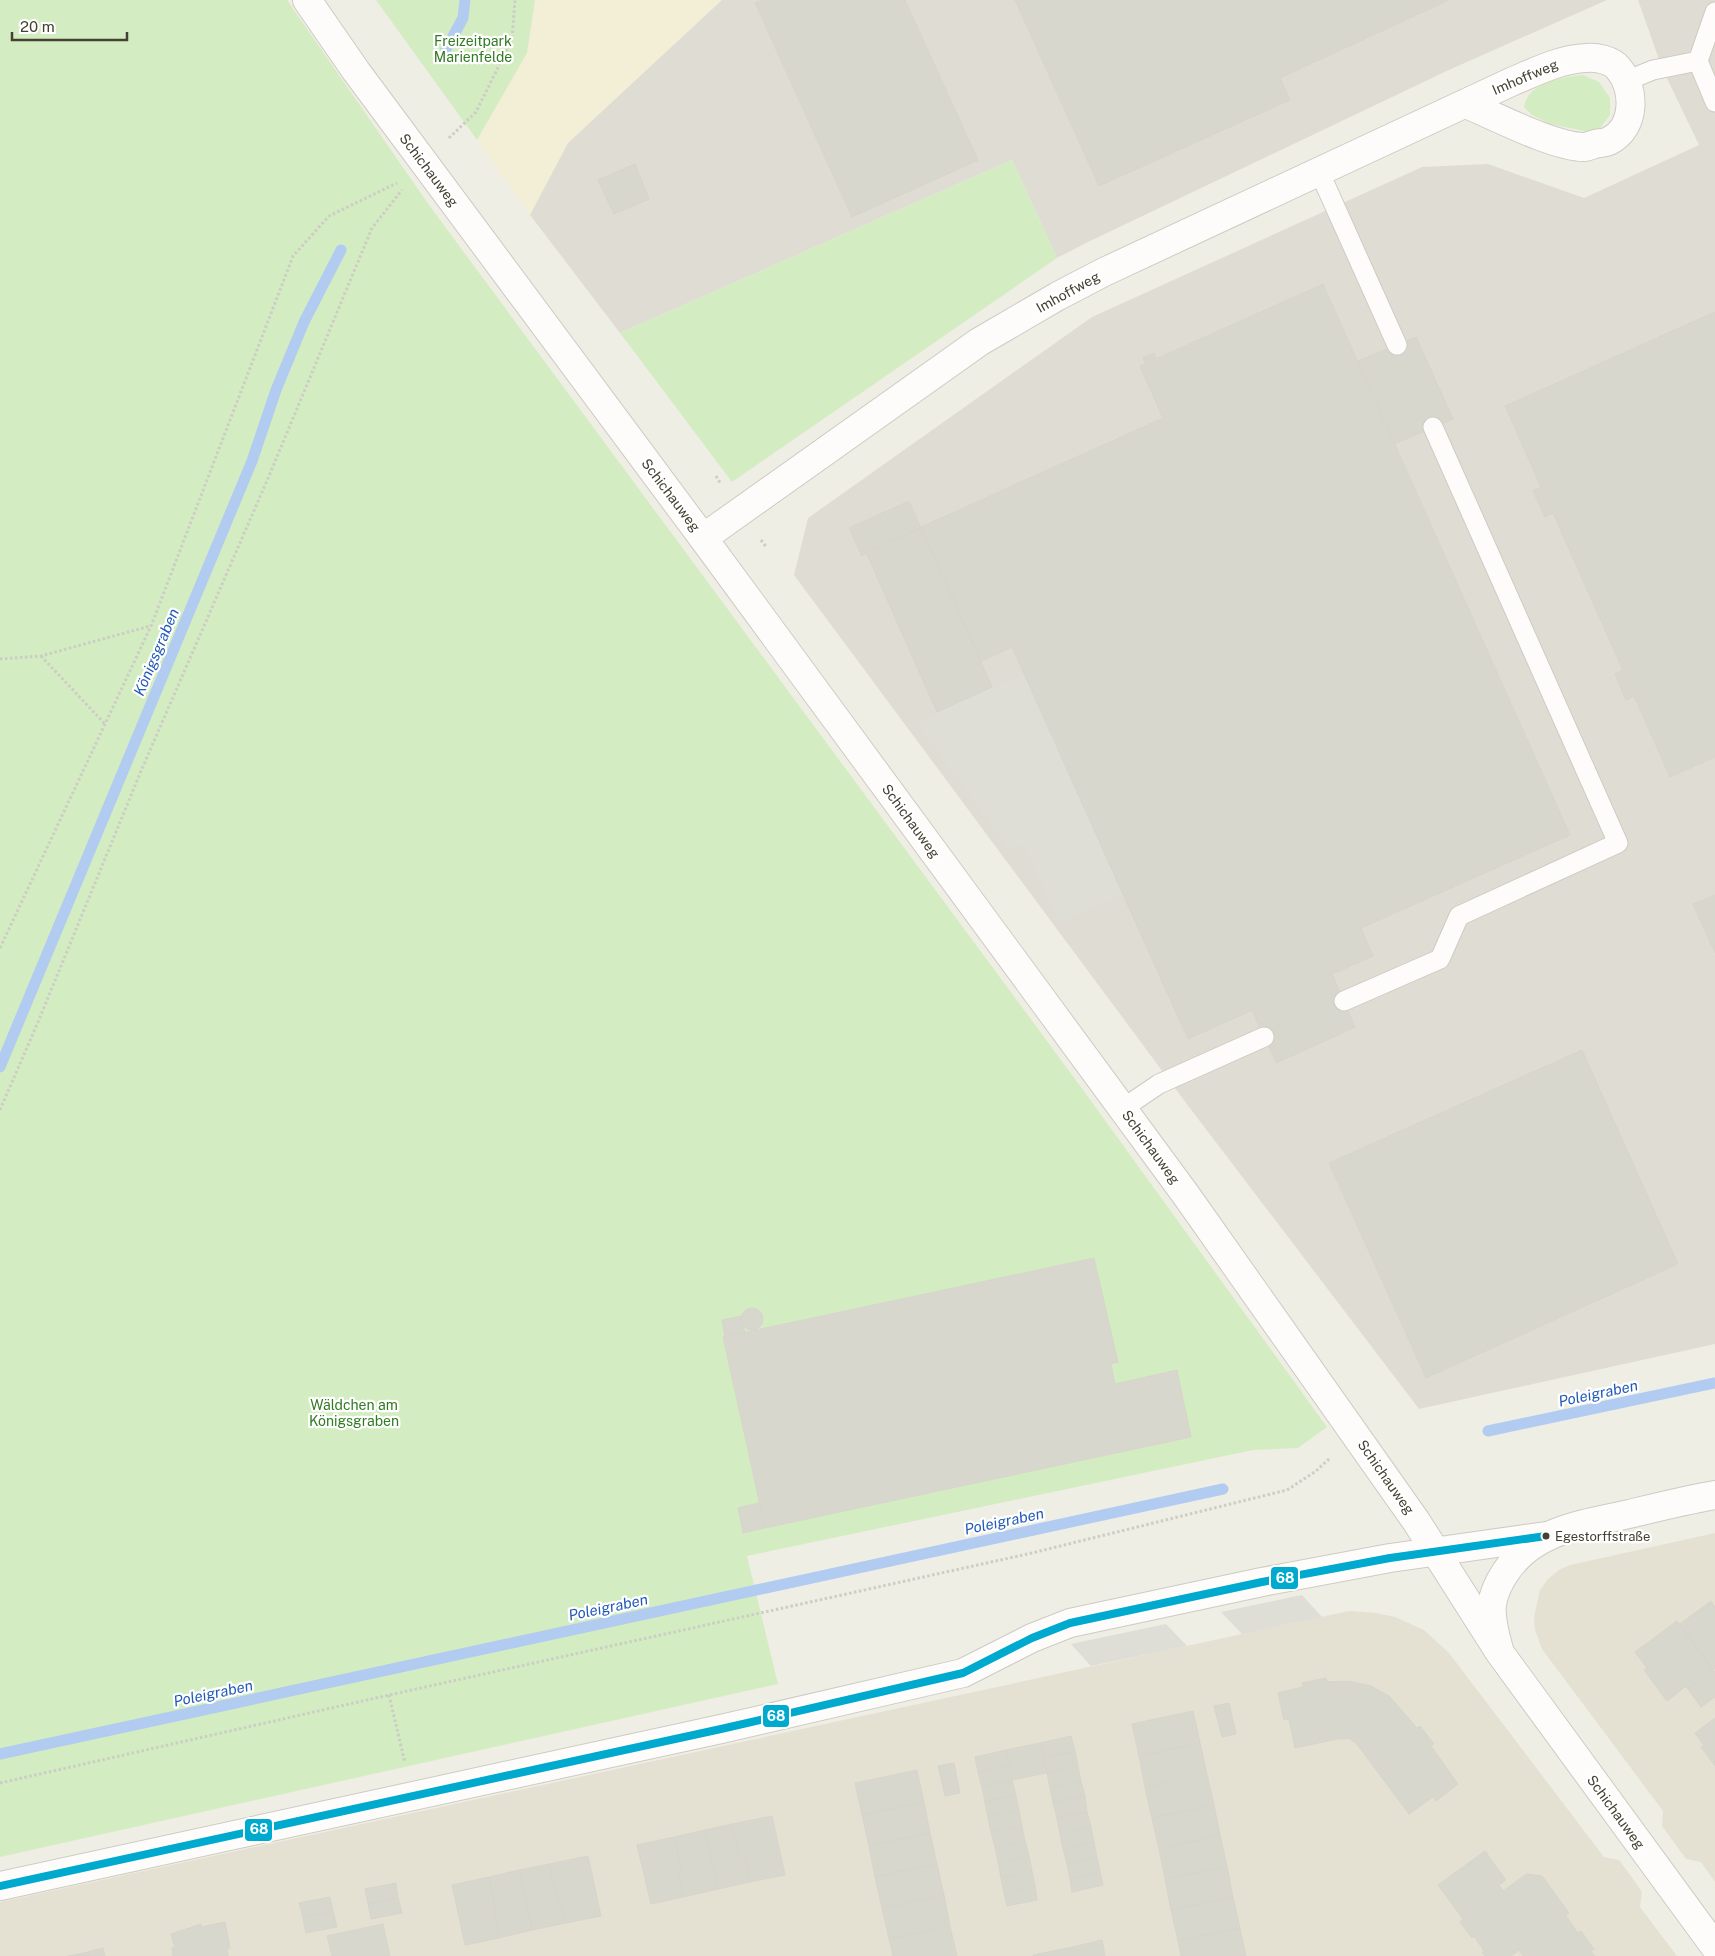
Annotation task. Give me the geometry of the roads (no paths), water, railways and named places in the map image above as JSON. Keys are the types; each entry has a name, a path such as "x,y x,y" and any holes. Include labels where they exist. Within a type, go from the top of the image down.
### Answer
{"street":[{"name":"Schichauweg","path":"306,0 356,71 703,538 1122,1109 1356,1434 1436,1552 1500,1653 1715,1947"},
{"name":"Imhoffweg","path":"703,538 979,342 1086,280 1511,82 1567,60 1588,58 1605,60 1618,67 1626,81 1630,91 1631,109 1624,128 1610,140 1584,147 1557,142 1466,104"},
{"path":"0,1886 721,1729 963,1673 1032,1638 1070,1623 1262,1582 1390,1558 1546,1536 1580,1524 1715,1495"},
{"name":"Schichauweg","path":"1500,1653 1493,1628 1492,1604 1499,1583 1510,1566 1522,1553 1546,1536"}],"lane":[{"path":"1715,12 1698,61 1715,102"},
{"path":"1626,81 1653,70 1698,61"},
{"path":"1320,171 1397,345"},
{"path":"1344,1001 1440,959 1459,916 1618,843 1433,427"},
{"path":"1122,1109 1159,1084 1264,1037"}],"waterway":[{"name":"Königsgraben","path":"446,49 463,18 465,0"},
{"name":"Königsgraben","path":"0,1067 252,461 276,390 304,322 341,250"},
{"name":"Poleigraben","path":"1488,1431 1715,1383"},
{"name":"Poleigraben","path":"0,1754 1223,1489"}],"place":[{"name":"Egestorffstraße","path":"1546,1536"}],"park label":[{"name":"Freizeitpark Marienfelde","path":"473,49"},
{"name":"Wäldchen am Königsgraben","path":"354,1414"}]}
